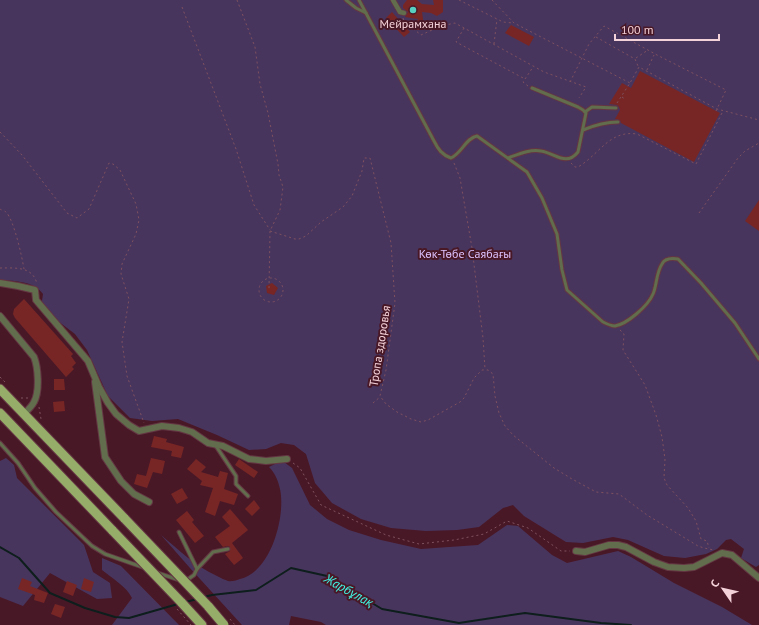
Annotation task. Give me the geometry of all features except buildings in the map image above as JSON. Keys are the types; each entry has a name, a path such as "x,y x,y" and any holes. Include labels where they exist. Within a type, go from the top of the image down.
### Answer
{"main road":[{"path":"2,386 24,414 208,606 224,625"},
{"path":"0,413 202,625"}],"street":[{"path":"393,0 402,13"},
{"path":"0,283 35,290 36,300 88,361 108,403 116,414 129,425 139,430 162,426 179,428 192,432 208,442 223,446 249,459 266,461 287,459"},
{"path":"0,316 31,354 37,364 37,396 24,414"},
{"path":"95,378 105,457 121,481 134,494 149,502"},
{"path":"576,551 585,552 609,545 618,545 626,547 661,565 684,568 694,567 722,553 732,555 759,578"}],"lane":[{"path":"346,0 356,8 366,13"},
{"path":"359,0 439,150 445,156 451,158 457,155 472,137 477,136 526,172 542,198 557,234 562,270 567,290 603,322 607,325 614,326 622,323 646,305 653,293 662,264 666,260 674,258 682,262 701,283 735,324 759,360"},
{"path":"508,158 525,151 541,151 569,159 574,157 578,152 586,117 585,112 578,107 532,88"},
{"path":"585,112 592,107 616,106"},
{"path":"583,130 606,122 618,122"},
{"path":"0,443 18,462 35,488 56,512 92,546 105,554 175,579 187,580 213,552 228,549"},
{"path":"215,444 236,476 236,484 248,496"},
{"path":"179,532 197,569"}],"path":[{"path":"237,0 255,47 260,84 268,113 279,175 283,188 280,210 270,231 269,289"},
{"path":"459,0 503,22 514,22"},
{"path":"492,0 514,22 630,83"},
{"path":"182,7 236,149 254,205 270,231"},
{"path":"402,13 404,22 420,35 442,26 455,23 544,72 586,87 579,98"},
{"path":"494,44 497,19"},
{"path":"570,82 590,44 604,26 654,54 726,90 716,111"},
{"path":"464,28 456,42 525,79"},
{"path":"596,36 635,59 639,67 717,109 759,120"},
{"path":"635,59 648,50"},
{"path":"647,71 654,54"},
{"path":"532,88 523,82 534,67"},
{"path":"616,106 639,67"},
{"path":"621,96 626,99"},
{"path":"569,159 573,165 578,167 614,137 630,133 637,134 696,164 724,111"},
{"path":"0,132 22,156 67,213 77,218 89,209 110,163 120,170 136,204 139,220 136,234 122,264 121,274 129,299 122,342 127,376 146,429"},
{"path":"699,213 738,158 745,151 759,144"},
{"name":"Тропа здоровья","path":"270,231 295,239 306,236 321,222 348,202 362,171 364,158 370,158 391,243 395,303 386,370 380,396 386,404 411,419 421,422 428,420 460,402 464,398 474,378 485,369"},
{"path":"451,158 460,178 472,248 483,338 485,369 491,371 493,374 495,396 499,413 508,430 554,468 596,492 619,494 647,515 698,546 722,553"},
{"path":"0,209 5,212 11,221 24,268 35,278 37,284 35,290"},
{"path":"0,268 24,268"},
{"path":"269,278 277,280 282,286 283,290 281,298 274,302 265,301 259,295 259,286 269,278"},
{"path":"614,326 624,334 624,350 645,385 656,415 662,437 665,459 664,478 667,486 688,508 696,521 701,539 707,541 709,549"},
{"path":"0,377 2,386"},
{"path":"373,403 380,396"},
{"path":"20,398 26,399 30,397"},
{"path":"287,459 300,468 321,505 386,535 419,544 454,540 484,534 507,521 528,528 561,551 576,551"}],"green space":[{"name":"Көк-Төбе Саябағы","path":"0,0 759,0 759,565 756,567 741,558 744,549 731,539 726,540 717,549 706,554 685,558 664,556 628,540 613,537 583,543 566,542 524,516 513,505 503,508 479,527 457,530 426,531 391,528 361,519 332,503 315,483 306,454 294,445 281,443 266,449 249,450 178,419 152,421 130,418 108,396 87,350 75,334 50,315 45,309 42,301 43,294 35,286 24,282 0,280"},
{"path":"6,458 14,465 17,478 84,545 93,572 110,583 112,598 97,599 50,573 23,606 0,597 0,461"},
{"path":"284,462 292,468 310,505 327,519 349,530 381,540 421,549 478,545 507,525 518,526 552,555 567,563 618,551 631,557 674,583 722,607 752,625 326,625 321,622 291,616 289,625 242,625 161,535 194,563 224,580 233,581 251,574 260,566 268,555 274,542 281,513 281,500 280,489 275,474 269,467 277,463"},
{"path":"102,558 121,566 179,625 112,625 132,598 123,586 102,570"}],"waterway":[{"name":"Жарбұлақ","path":"0,547 19,558 50,593 85,608 115,617 129,618 178,604"},
{"name":"Жарбұлақ","path":"204,597 256,590 291,568 327,576 382,609 459,623 525,613 601,623 631,625"},
{"name":"Жарбұлақ","path":"185,602 198,599"}],"place":[{"name":"Мейрамхана","path":"413,10"}]}
